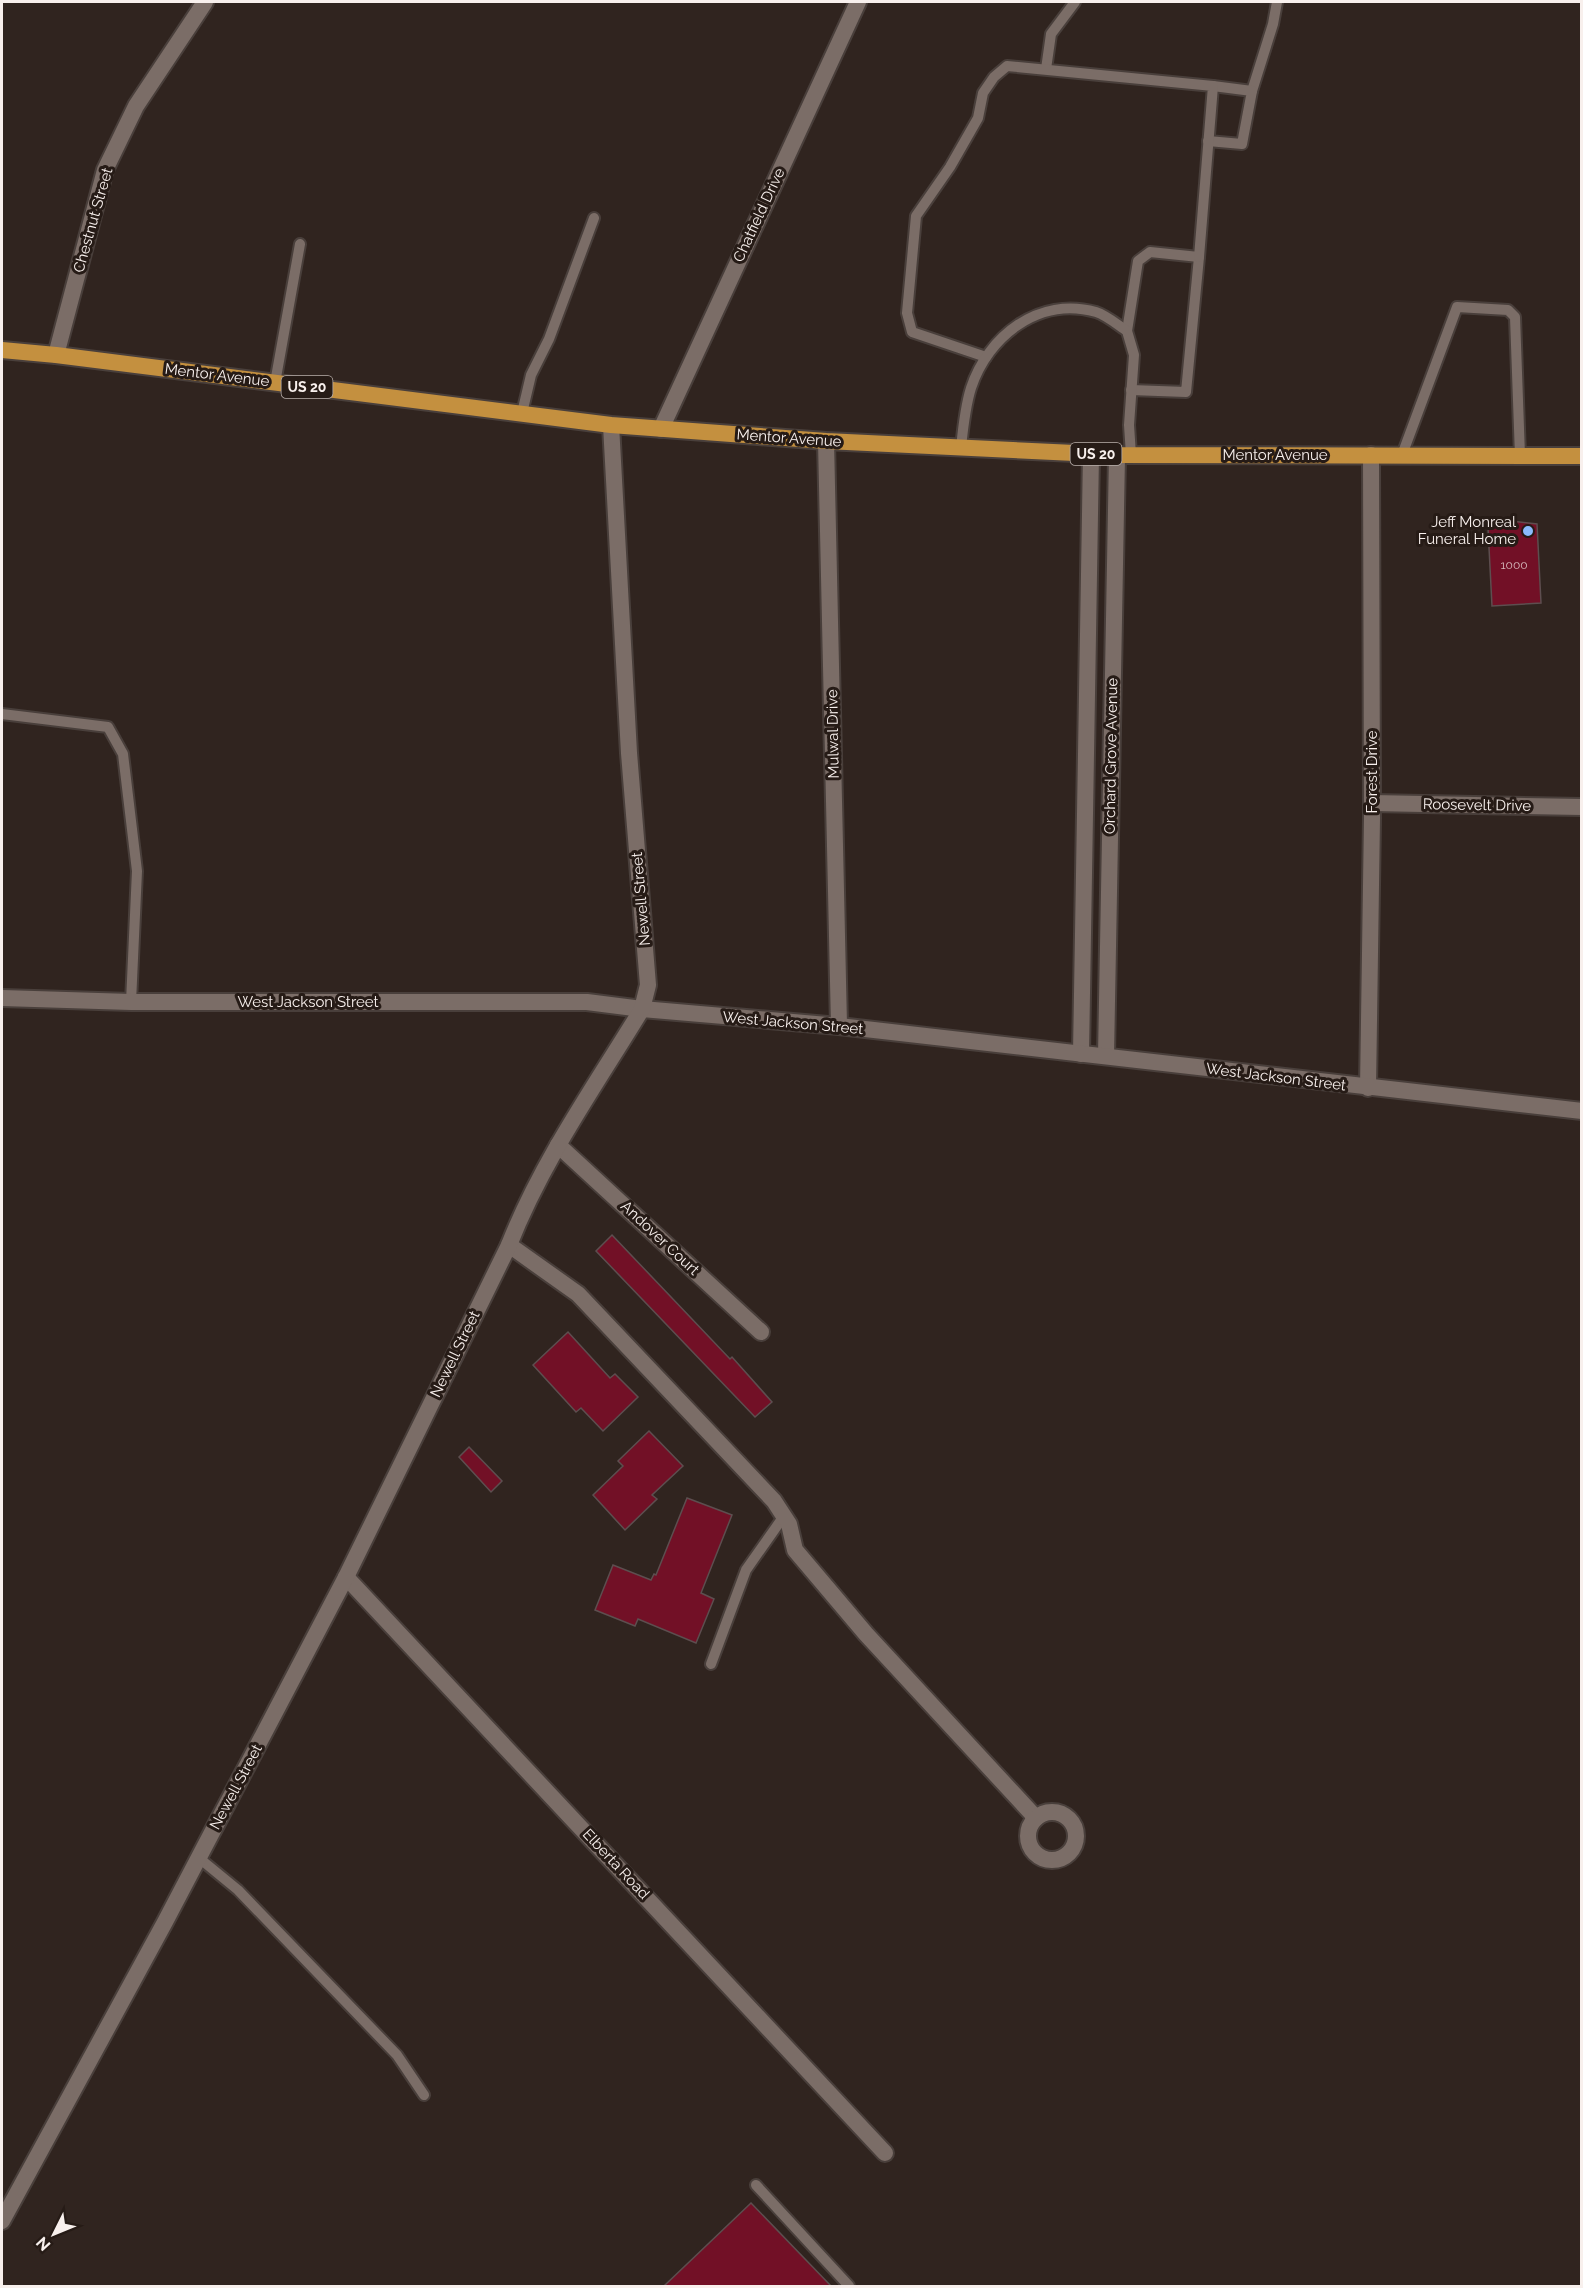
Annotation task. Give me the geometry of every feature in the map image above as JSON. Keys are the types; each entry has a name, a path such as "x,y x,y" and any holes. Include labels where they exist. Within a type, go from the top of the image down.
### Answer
{"main road":[{"name":"Mentor Avenue","path":"2,350 611,424 826,441 1124,455 1581,456"}],"street":[{"name":"Chestnut Street","path":"56,355 105,170 136,106 205,2"},
{"name":"Chatfield Drive","path":"660,429 858,2"},
{"name":"Newell Street","path":"2,2221 199,1858 346,1578 509,1245 521,1213 558,1145 642,1009 648,985 629,753 611,424"},
{"name":"Mulwal Drive","path":"826,441 839,1026"},
{"name":"Orchard Grove Avenue","path":"1081,1054 1091,454"},
{"name":"Orchard Grove Avenue","path":"1106,1056 1124,455"},
{"name":"Forest Drive","path":"1368,1088 1372,803 1371,455"},
{"name":"Roosevelt Drive","path":"1372,803 1581,807"},
{"name":"West Jackson Street","path":"2,998 131,1002 587,1002 839,1026 1581,1111"},
{"name":"Andover Court","path":"558,1145 761,1332"},
{"path":"509,1245 578,1294 774,1501 789,1524 795,1550 866,1634 1036,1818"},
{"name":"Elberta Road","path":"346,1578 885,2153"}],"lane":[{"path":"1046,69 1051,34 1075,2"},
{"path":"1209,141 1242,144 1251,91 1273,24 1277,2"},
{"path":"986,357 912,332 907,313 916,216 950,167 978,118 983,93 994,77 1007,66 1251,91"},
{"path":"1131,390 1186,392 1213,86"},
{"path":"522,413 531,375 549,339 594,218"},
{"path":"275,383 300,244"},
{"path":"1124,455 1129,425 1134,355 1127,331 1138,261 1150,252 1199,257"},
{"path":"1402,455 1457,307 1508,310 1515,317 1520,456"},
{"path":"962,448 963,424 971,388 986,357 1010,329 1036,313 1066,309 1097,312 1127,331"},
{"path":"2,714 108,727 123,754 137,871 131,1002"},
{"path":"711,1664 746,1570 784,1516"},
{"path":"199,1858 238,1890 397,2055 424,2095"},
{"path":"756,2185 849,2286"}],"building":[{"path":"1511,521 1537,524 1541,603 1492,606 1488,528"},
{"path":"612,1235 730,1359 732,1357 772,1402 755,1417 596,1251"},
{"path":"568,1332 610,1378 615,1374 638,1397 603,1431 581,1408 576,1412 533,1365"},
{"path":"649,1431 683,1466 652,1495 657,1499 625,1530 593,1495 623,1466 618,1461"},
{"path":"469,1447 502,1481 491,1492 459,1457"},
{"path":"687,1498 732,1515 701,1593 714,1599 696,1643 638,1619 635,1626 595,1610 613,1565 651,1580 654,1574 656,1575"},
{"path":"751,2203 831,2286 664,2286"}],"place":[{"name":"Jeff Monreal Funeral Home","path":"1528,531"}]}
